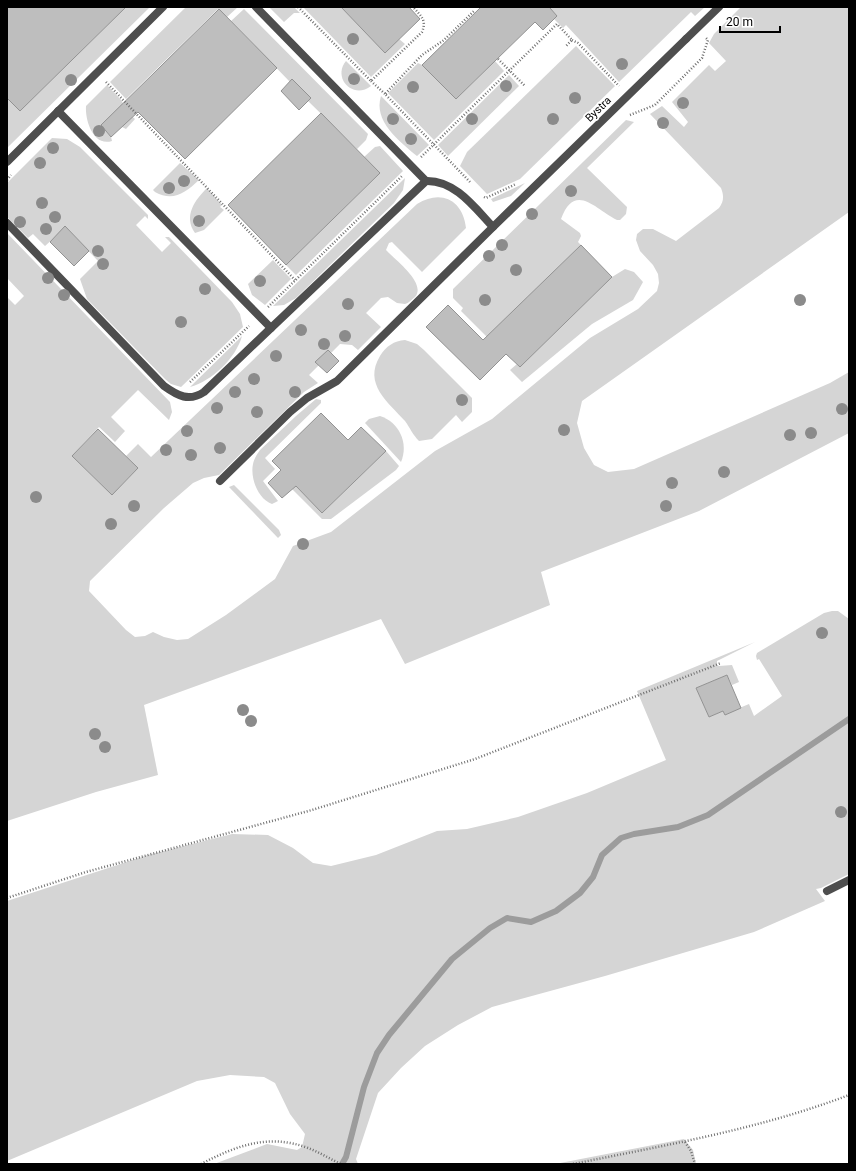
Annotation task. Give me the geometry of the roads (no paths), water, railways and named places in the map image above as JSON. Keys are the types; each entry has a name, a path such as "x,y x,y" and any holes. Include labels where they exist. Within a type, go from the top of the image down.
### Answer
{"street":[{"path":"7,162 163,7"},
{"path":"256,7 426,181"},
{"name":"Bystra","path":"220,481 290,412 307,398 337,381 719,7"},
{"path":"58,111 271,328"},
{"path":"7,223 164,386 177,395 190,398 198,396 204,392 426,181 434,181 448,185 458,192 493,227"},
{"path":"827,891 849,880"}],"waterway":[{"path":"342,1164 346,1157 364,1087 377,1053 389,1035 452,959 490,928 507,918 531,922 556,911 580,893 593,877 602,855 621,838 634,834 678,827 708,815 849,719"}]}
